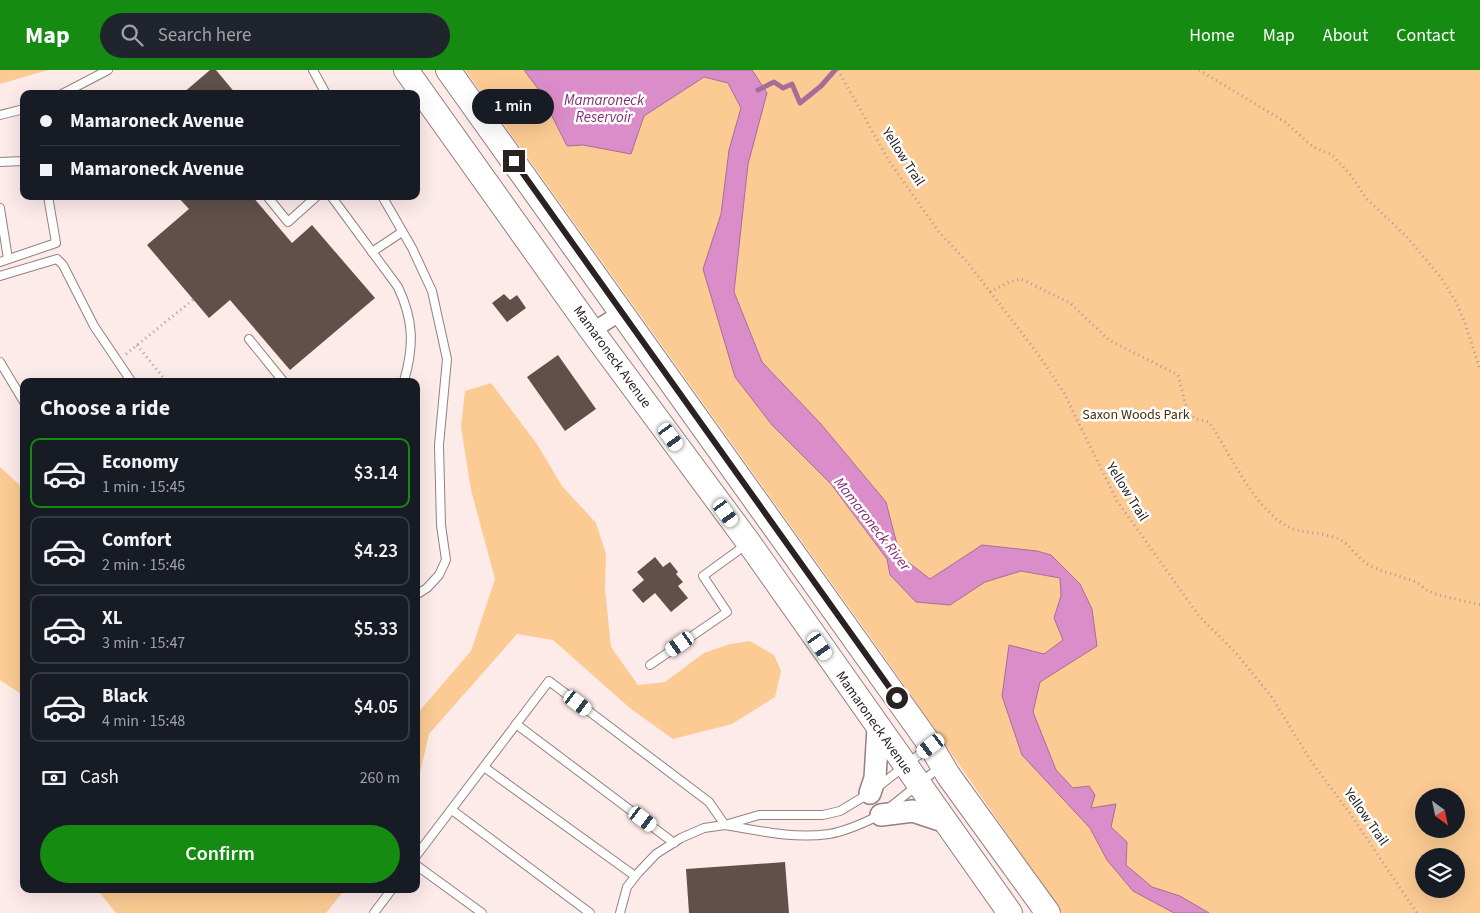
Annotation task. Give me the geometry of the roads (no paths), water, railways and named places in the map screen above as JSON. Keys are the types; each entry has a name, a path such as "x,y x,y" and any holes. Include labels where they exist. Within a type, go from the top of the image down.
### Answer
{"main road":[{"name":"Mamaroneck Avenue","path":"406,70 592,331 749,543 943,821 1010,913"},
{"path":"448,70 1048,913"},
{"path":"870,793 876,778 878,728"},
{"path":"881,815 913,811 943,821"}],"street":[{"path":"592,331 622,312"}],"lane":[{"path":"70,90 108,70"},
{"path":"313,70 324,90"},
{"path":"0,115 20,110"},
{"path":"0,162 20,160"},
{"path":"0,208 4,260 56,243 49,200"},
{"path":"271,200 288,222 313,200"},
{"path":"334,200 398,287 410,320 412,355 405,378"},
{"path":"384,200 412,248 432,291 442,327 446,359 439,445 441,525 446,560 439,575 420,592"},
{"path":"372,252 402,232"},
{"path":"0,276 57,259 63,265 94,326 129,378"},
{"path":"249,339 281,378"},
{"path":"0,362 20,395"},
{"path":"650,665 727,612 703,576 749,543"},
{"path":"420,851 549,681 709,802 726,825 778,835 829,834 854,827 881,815 911,775 936,755"},
{"path":"516,724 674,843"},
{"path":"620,913 627,887 656,854 704,828 726,825 759,815 823,815 840,811 870,793 911,775 936,755"},
{"path":"484,767 635,876"},
{"path":"452,810 590,913"},
{"path":"420,868 482,913"},
{"path":"376,912 389,893"}],"water":[{"name":"Mamaroneck Reservoir","path":"524,70 752,70 767,93 748,164 734,292 762,362 820,423 886,502 900,556 930,579 982,545 1037,551 1051,555 1080,584 1092,609 1097,646 1040,682 1033,712 1056,770 1073,788 1089,786 1095,795 1091,808 1116,804 1111,827 1127,842 1126,865 1152,887 1180,896 1209,913 1174,913 1133,891 1107,860 1090,828 1022,755 1002,696 1009,645 1044,654 1063,640 1054,618 1061,596 1060,578 1021,571 985,582 950,605 916,602 890,575 887,559 831,484 772,425 735,377 703,269 721,214 729,150 741,108 728,83 704,77 644,116 631,154 583,145 567,146 539,90"}],"waterway":[{"path":"758,90 774,82 783,88 792,84 800,103 821,86 835,70"}],"park label":[{"name":"Saxon Woods Park","path":"1136,415"}],"water label":[{"name":"Mamaroneck River","path":"872,524"}]}
